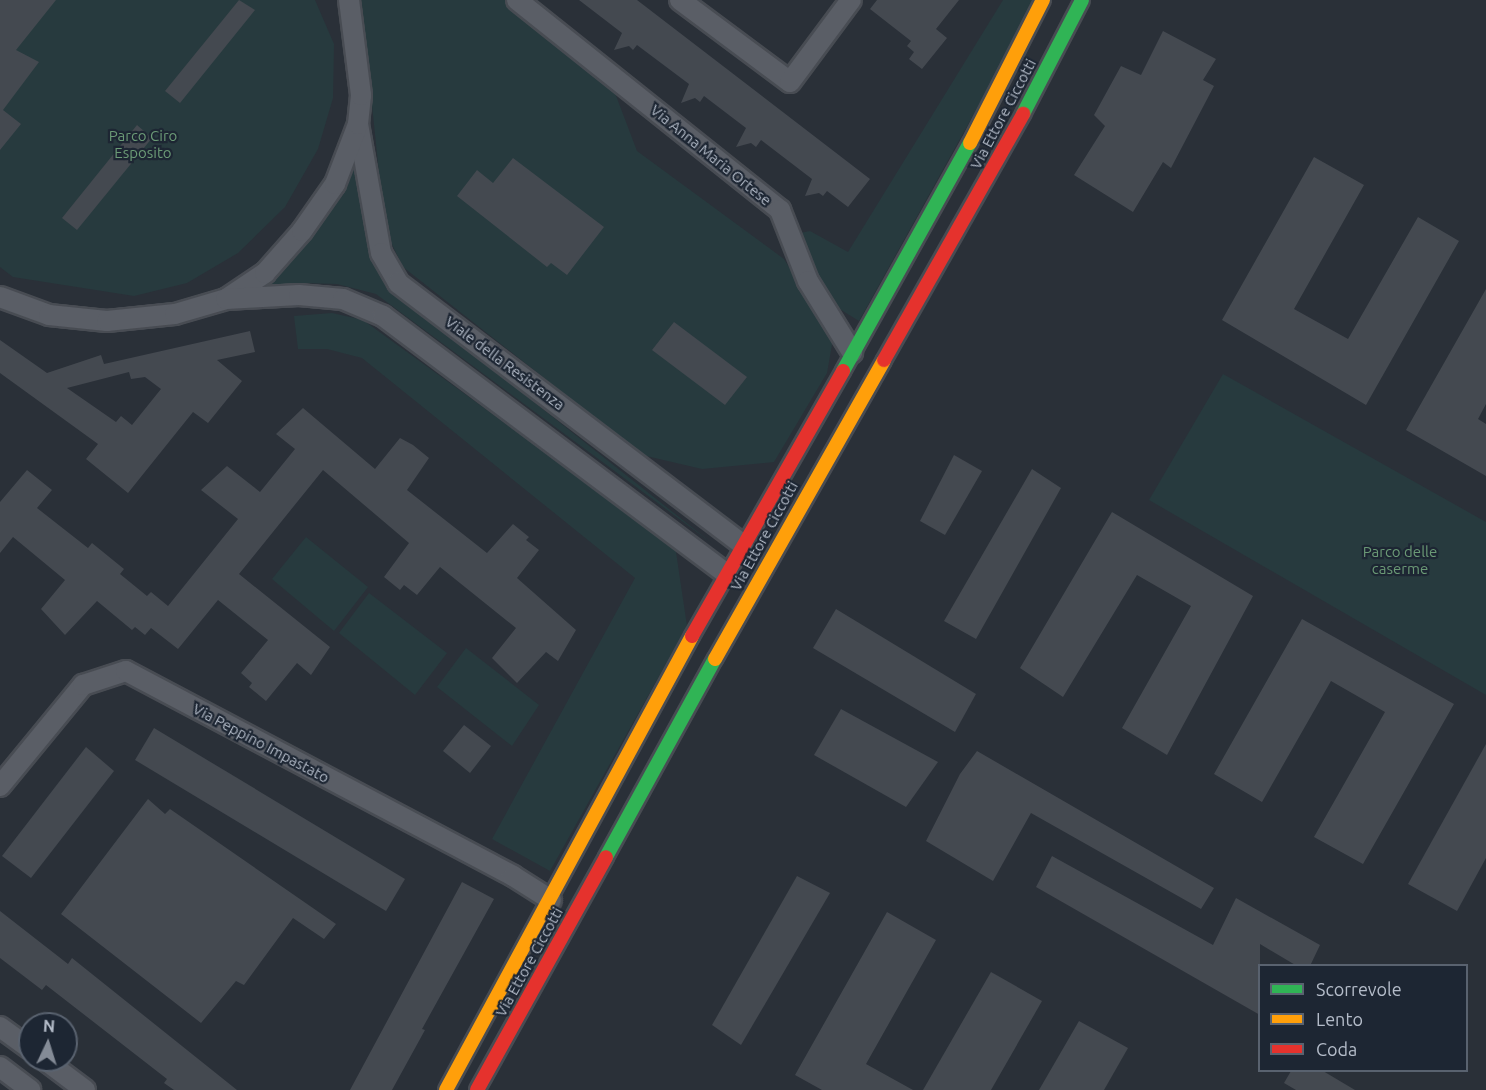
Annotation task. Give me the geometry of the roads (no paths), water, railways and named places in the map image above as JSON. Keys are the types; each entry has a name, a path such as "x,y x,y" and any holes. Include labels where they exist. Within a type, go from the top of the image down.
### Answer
{"street":[{"name":"Viale della Resistenza","path":"226,299 265,273 302,231 335,184 358,124 361,95 349,0"},
{"name":"Via Anna Maria Ortese","path":"517,0 780,210 808,281 852,352"},
{"path":"680,0 790,82 851,0"},
{"name":"Via Ettore Ciccotti","path":"446,1090 726,574 983,120 1043,0"},
{"name":"Via Ettore Ciccotti","path":"477,1090 760,576 1014,132 1082,0"},
{"name":"Viale della Resistenza","path":"358,124 381,254 398,283 743,545"},
{"name":"Viale della Resistenza","path":"0,297 49,315 107,321 175,314 226,299 298,296 343,298 383,316 726,574"},
{"path":"743,545 760,576"},
{"path":"726,574 760,576"},
{"name":"Via Peppino Impastato","path":"0,786 83,685 126,671 513,876 551,900"},
{"path":"0,1027 18,1040"},
{"path":"0,1067 30,1090"},
{"path":"61,1072 85,1090"}],"park label":[{"name":"Parco Ciro Esposito","path":"143,144"},
{"name":"Parco delle caserme","path":"1400,560"}]}
